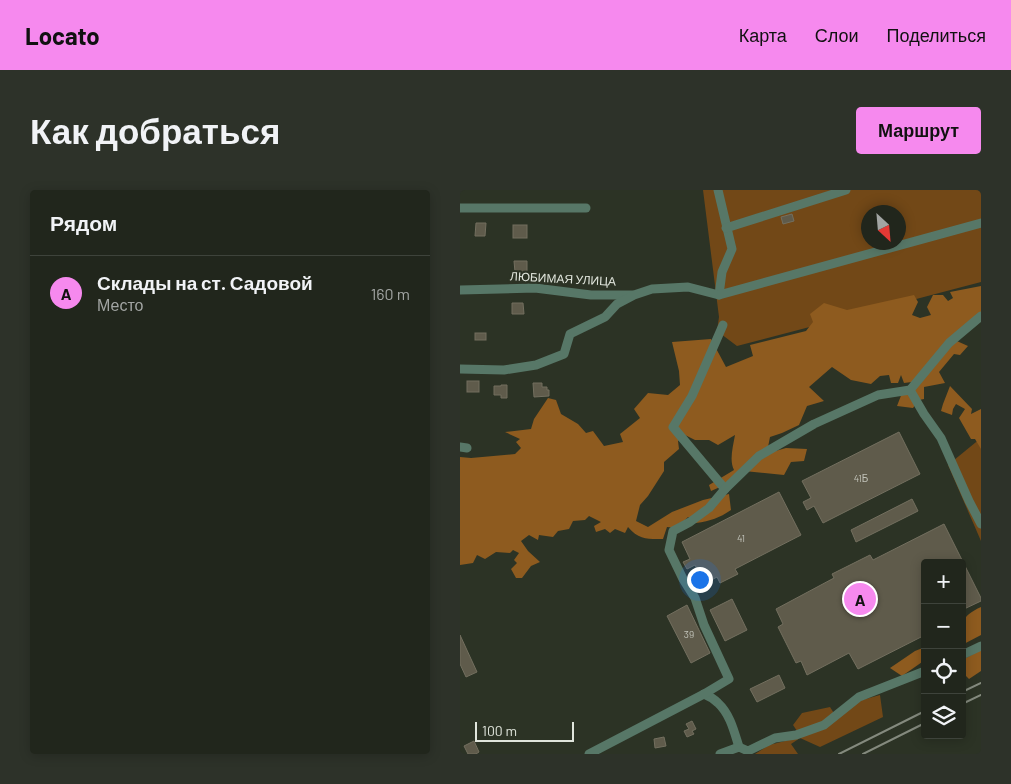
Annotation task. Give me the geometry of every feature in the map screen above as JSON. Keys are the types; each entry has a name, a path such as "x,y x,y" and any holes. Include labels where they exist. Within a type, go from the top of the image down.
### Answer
{"street":[{"path":"718,190 732,248 722,272 719,295"},
{"path":"726,228 846,190"},
{"path":"460,208 586,208"},
{"path":"460,370 504,370 536,366 564,354 570,334 605,317 617,304 634,294 652,289 688,287 719,295 981,223"},
{"name":"ЛЮБИМАЯ УЛИЦА","path":"460,290 535,288 591,296 634,294"},
{"path":"589,754 729,679 704,625 696,598 683,578 669,550 673,532 709,508 725,489 759,456 814,424 878,395 910,390 949,343 981,316"},
{"path":"723,325 692,396 673,427 725,489"},
{"path":"910,390 941,438 968,501 981,524"},
{"path":"966,653 981,646"},
{"path":"704,694 717,702 725,712 733,726 739,746 748,752 775,738 796,735 824,726 859,697 921,673"},
{"path":"720,754 739,746"}],"shaded area":[{"path":"703,190 981,190 981,282 737,346 717,331 719,317"},
{"path":"981,286 981,316 950,338 968,346 960,355 954,354 939,372 945,383 924,387 924,399 919,400 913,408 897,406 902,393 912,382 904,383 901,375 898,383 891,383 889,375 880,376 871,384 851,380 832,367 809,387 824,401 807,406 799,425 770,437 768,447 772,452 786,448 807,449 804,461 791,462 784,475 744,471 738,479 711,491 709,485 734,470 732,449 735,435 718,445 709,440 695,440 685,435 678,441 679,449 664,462 664,471 640,505 636,521 648,527 672,512 703,500 729,494 731,510 723,515 696,523 688,517 677,528 667,527 663,539 640,537 628,527 625,533 615,529 610,533 605,529 596,532 594,526 601,522 589,516 585,520 573,521 569,529 558,531 553,537 539,535 538,540 529,535 521,541 528,551 540,562 531,566 522,578 516,578 511,569 517,563 514,560 519,553 513,550 510,553 496,552 485,559 477,555 473,563 460,565 460,457 471,458 515,454 521,448 516,442 520,439 505,432 531,429 534,419 548,398 556,400 561,414 578,424 586,433 593,431 604,446 623,442 620,434 640,418 634,409 648,393 668,395 680,385 679,371 672,342 711,339 726,367 753,356 750,345 806,331 813,322 810,314 824,303 847,310 914,295 918,302 912,315 920,318 931,315 927,307 933,295 943,295 948,301 953,298 950,292"},
{"path":"950,386 972,409 971,414 981,409 981,449 975,439 971,439 959,418 965,409 956,404 952,415 941,411"},
{"path":"981,438 981,541 948,465"},
{"path":"981,607 981,635 966,643 966,617"},
{"path":"921,649 921,663 902,676 890,668"},
{"path":"981,650 981,671 969,679 966,676 966,658"},
{"path":"880,695 883,717 820,747 800,738 791,744 798,754 755,754 769,745 789,740 797,731 793,725 802,713 830,707 837,718 862,700"}],"building":[{"path":"792,214 794,221 783,224 781,217"},
{"path":"476,223 486,223 485,236 475,236"},
{"path":"513,225 527,225 527,238 513,238"},
{"path":"514,261 527,261 527,271 515,272"},
{"path":"512,303 523,303 524,314 512,314"},
{"path":"475,333 486,333 486,340 475,340"},
{"path":"467,381 479,381 479,392 467,392"},
{"path":"533,383 542,383 542,387 547,387 549,396 534,397"},
{"path":"507,385 507,398 501,398 501,395 494,395 494,386"},
{"path":"899,432 920,474 823,523 814,506 807,510 803,502 811,498 802,481"},
{"path":"779,492 801,535 735,569 738,574 720,583 717,577 704,584 695,565 687,569 683,562 690,559 682,542"},
{"path":"912,499 918,511 856,542 851,530"},
{"path":"944,524 962,559 921,559 921,637 858,669 849,653 807,675 801,661 796,663 778,627 783,624 776,609 834,578 832,574 870,555 873,560"},
{"path":"966,568 981,598 981,601 966,608"},
{"path":"732,599 747,630 725,641 710,610"},
{"path":"687,605 710,653 691,663 667,616"},
{"path":"460,635 477,672 466,677 460,664"},
{"path":"779,675 785,688 757,702 750,689"},
{"path":"692,721 696,729 692,731 694,734 687,737 684,731 689,729 686,724"},
{"path":"664,737 666,746 655,748 654,739"},
{"path":"474,741 479,752 468,754 464,746"}],"railway":[{"path":"966,690 981,683"},
{"path":"966,702 981,695"},
{"path":"839,754 921,713"},
{"path":"863,754 921,725"}],"place":[{"name":"Склады на ст. Садовой","path":"860,599"}]}
